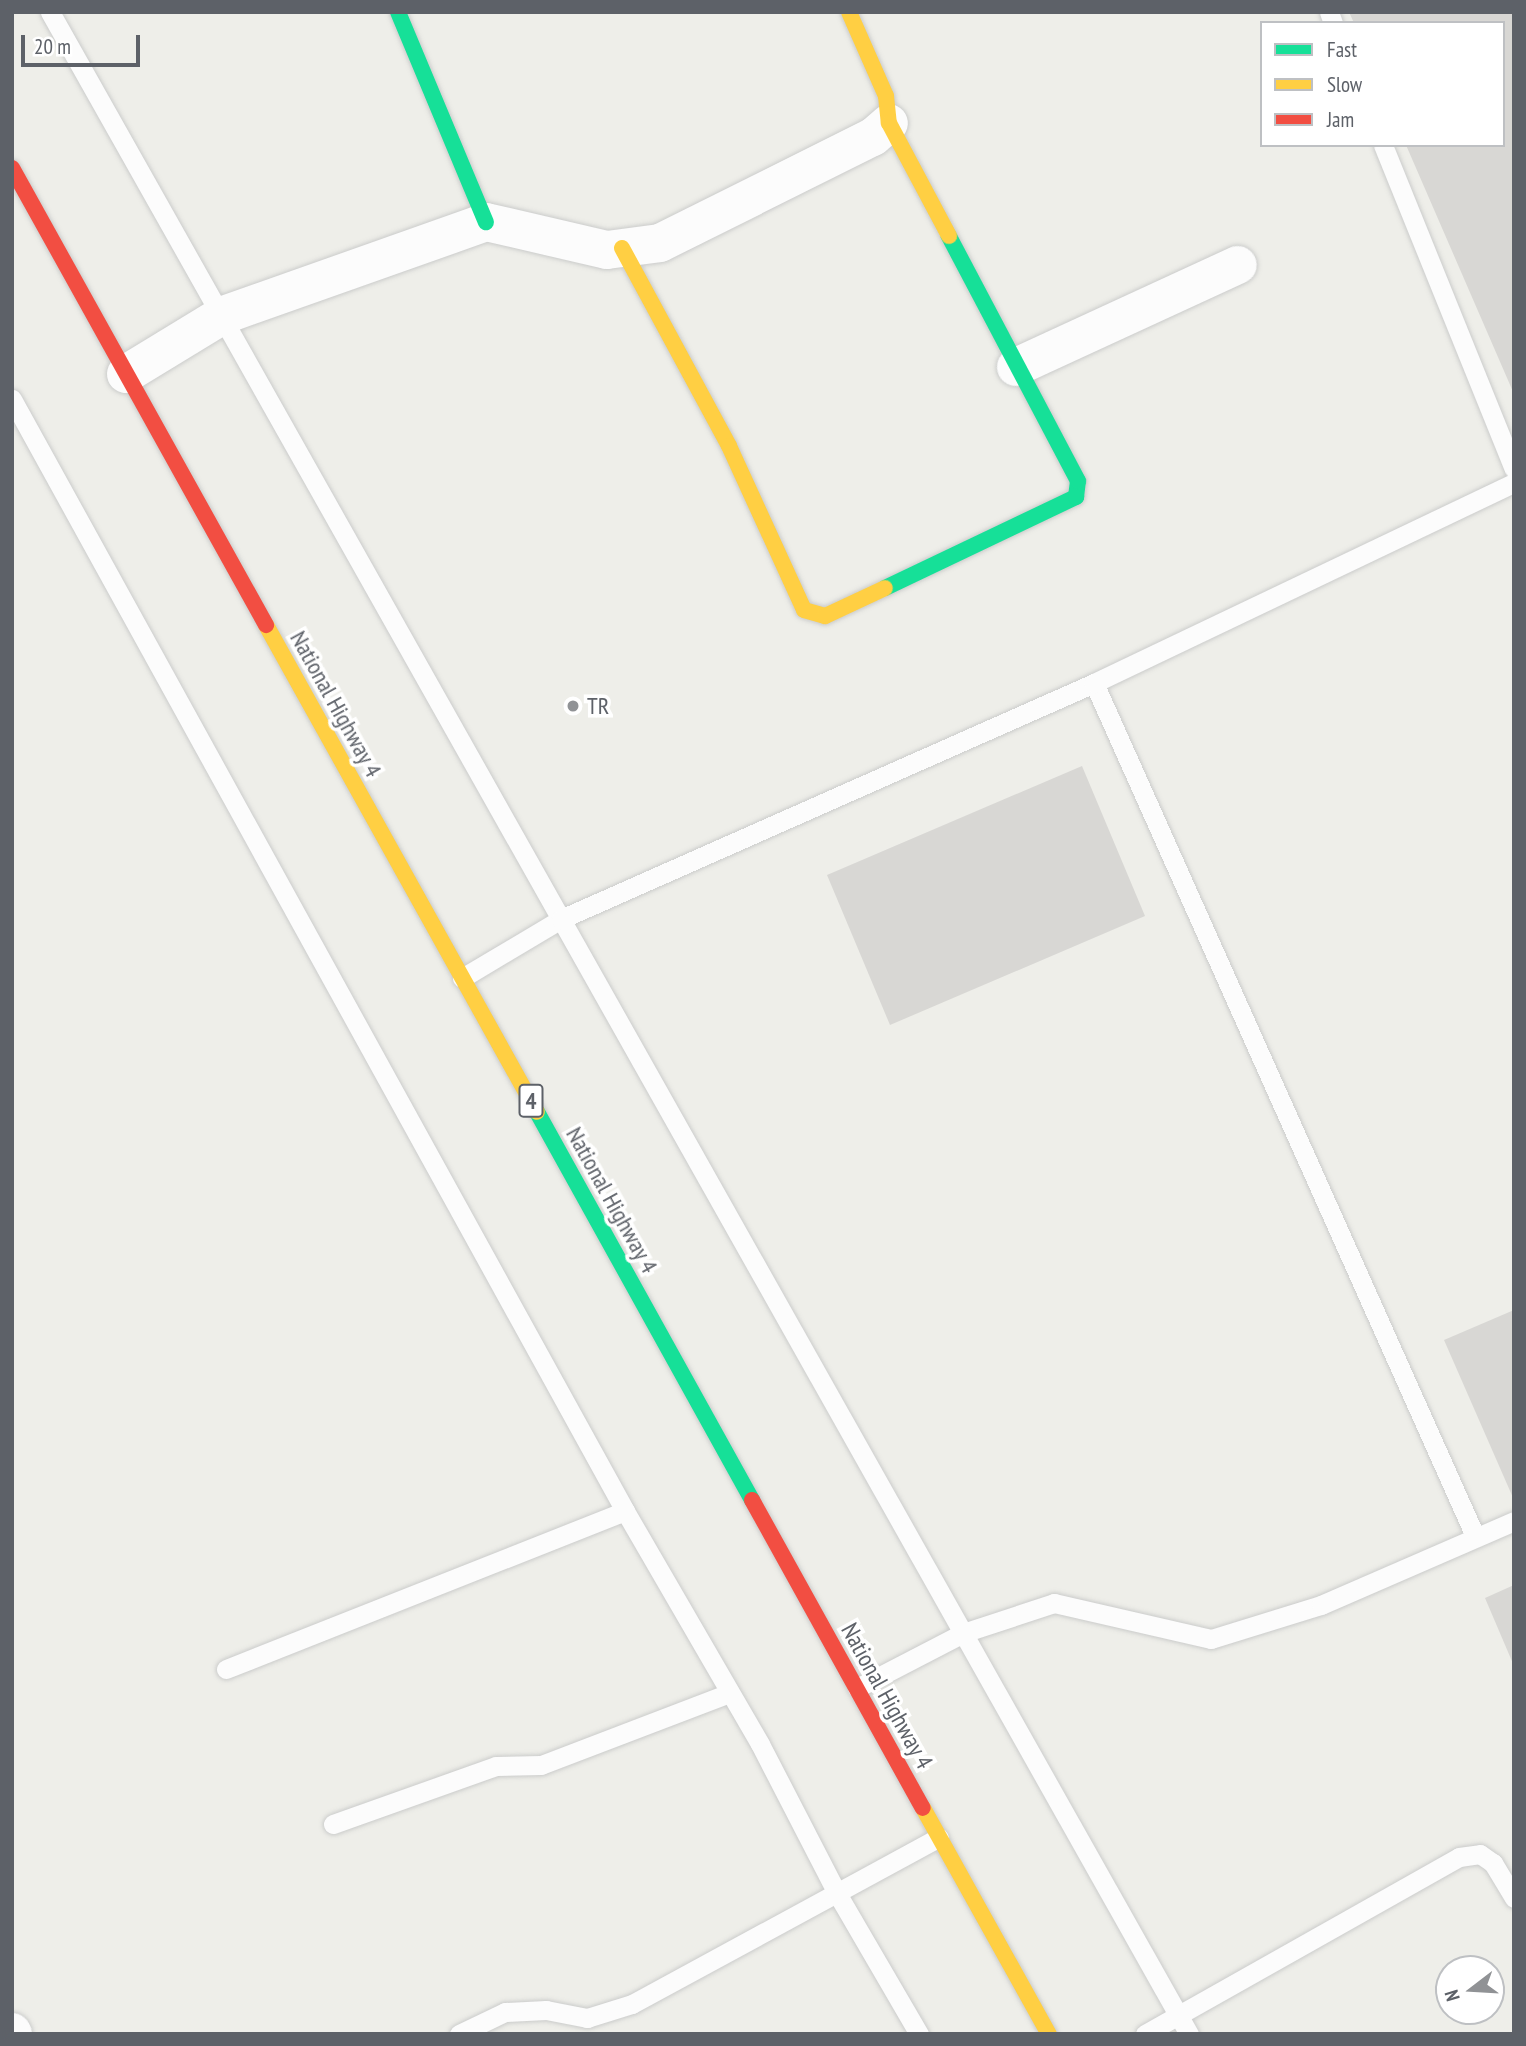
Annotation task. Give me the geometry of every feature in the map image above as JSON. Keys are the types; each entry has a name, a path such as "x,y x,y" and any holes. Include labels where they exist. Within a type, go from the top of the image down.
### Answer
{"main road":[{"path":"398,12 486,222"},
{"path":"622,248 729,446 804,610 825,616 1076,497 1078,481 889,123 886,96 849,12"},
{"name":"National Highway 4","path":"13,169 1049,2034"}],"street":[{"path":"126,374 221,316 486,222 607,250 660,243 873,137 889,123"},
{"path":"1016,367 1238,265"}],"lane":[{"path":"50,12 1189,2034"},
{"path":"1384,147 1514,469"},
{"path":"12,399 625,1511 730,1693 838,1895 919,2034"},
{"path":"462,978 561,919 1094,683 1514,483"},
{"path":"1094,683 1475,1536"},
{"path":"226,1669 625,1511"},
{"path":"857,1688 963,1633 1055,1603 1211,1639 1321,1605 1514,1521"},
{"path":"333,1824 496,1766 541,1765 730,1693"},
{"path":"459,2034 506,2012 546,2010 587,2018 632,2004 838,1895 939,1837"},
{"path":"1145,2034 1459,1857 1479,1854 1493,1863 1514,1898"}],"building":[{"path":"1349,12 1514,12 1514,394 1407,147 1505,147 1505,21 1353,21"},
{"path":"1082,766 1145,916 890,1025 827,875"},
{"path":"1514,1310 1514,1500 1444,1340"},
{"path":"1514,1585 1514,1666 1485,1598"}],"traffic: fast":[{"path":"398,12 486,222"},
{"path":"885,588 1076,497 1078,481 949,236"},
{"path":"537,1112 752,1500"}],"traffic: slow":[{"path":"849,12 886,96 889,123 949,236"},
{"path":"622,248 729,446 804,610 825,616 885,588"},
{"path":"266,625 537,1112"},
{"path":"923,1808 1049,2034"}],"traffic: jam":[{"path":"12,168 266,625"},
{"path":"752,1500 923,1808"}],"place":[{"name":"TR","path":"573,706"}]}
